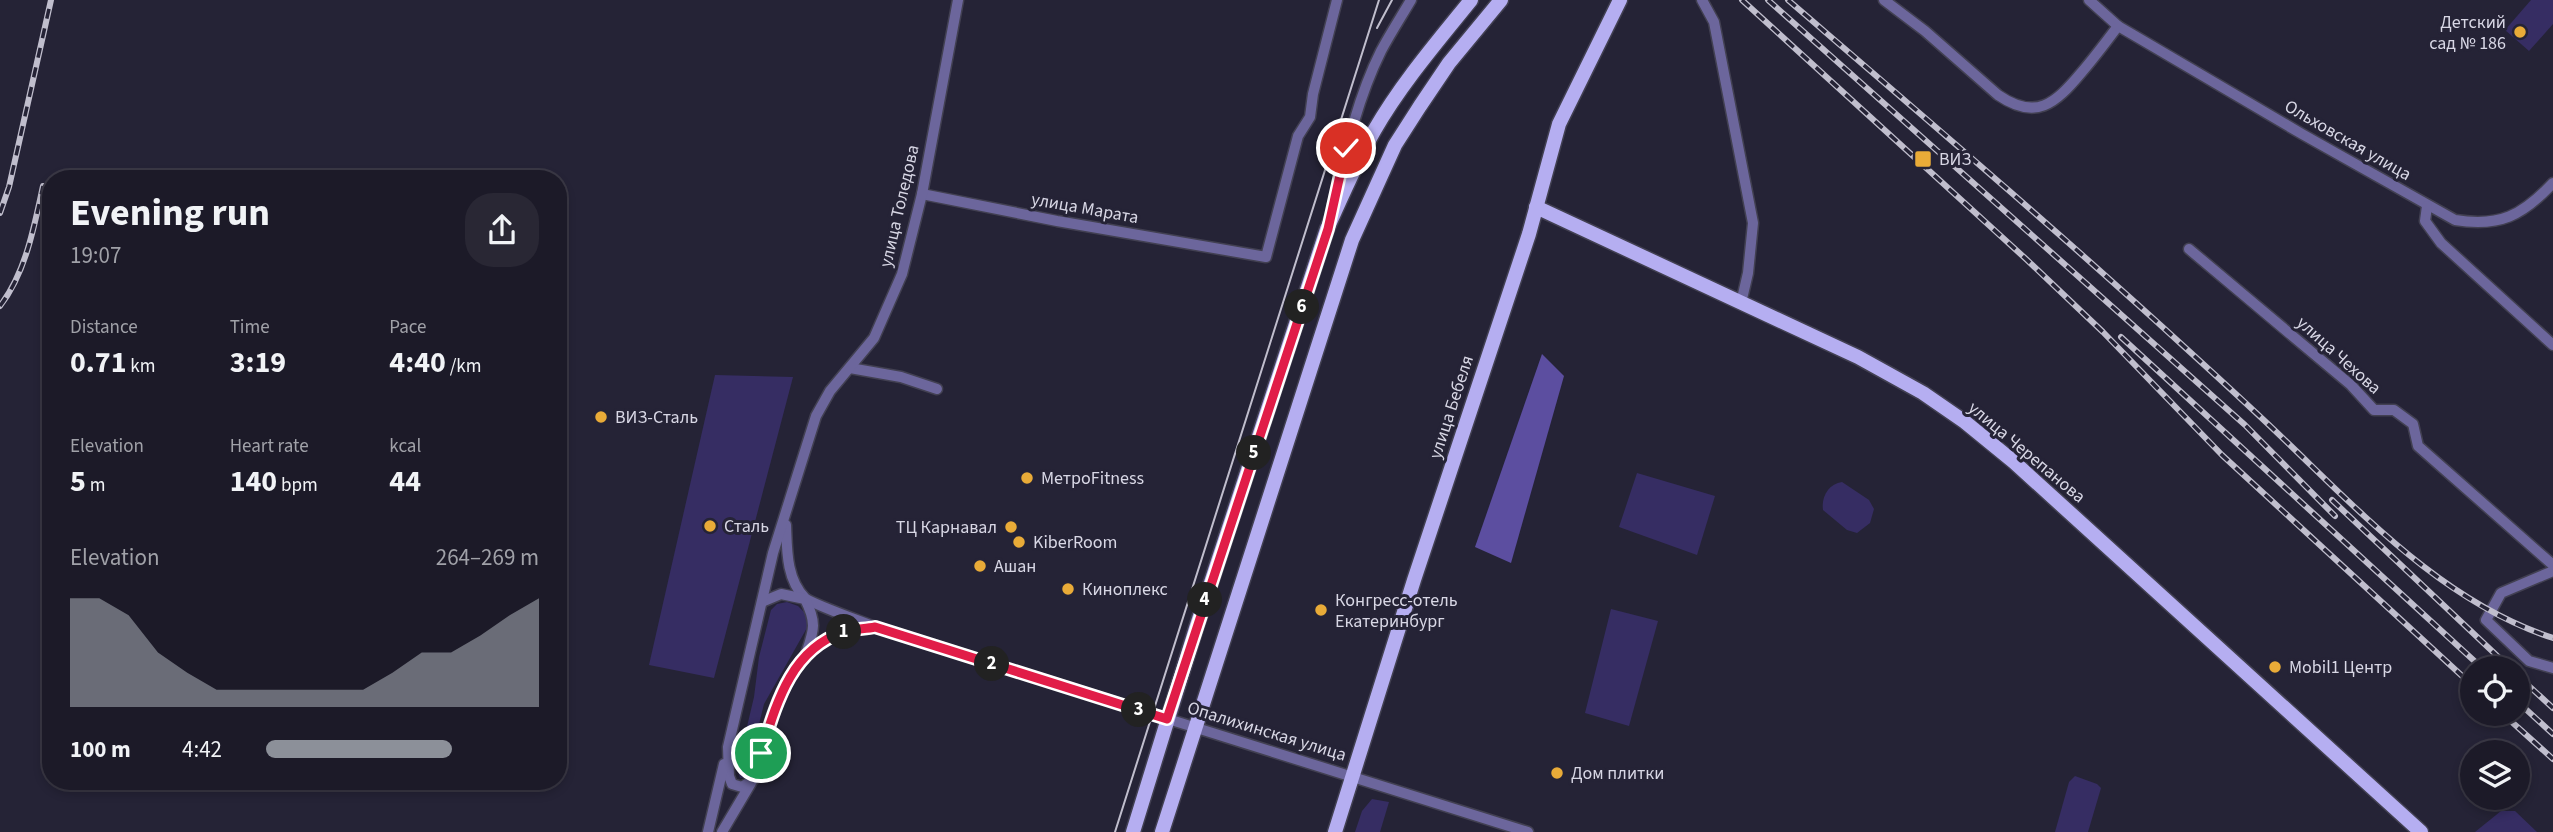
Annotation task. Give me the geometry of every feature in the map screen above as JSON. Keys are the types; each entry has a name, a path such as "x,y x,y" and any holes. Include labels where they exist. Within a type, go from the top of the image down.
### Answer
{"main road":[{"path":"1133,832 1167,719 1328,229 1348,181 1375,130 1400,92 1471,0"},
{"path":"1162,832 1278,473 1309,367 1352,240 1395,145 1449,64 1501,0"},
{"name":"улица Бебеля","path":"1335,832 1536,208 1559,124 1620,0"},
{"name":"улица Черепанова","path":"1536,208 1858,357 1923,393 1965,422 2014,462 2421,832"}],"street":[{"name":"улица Толедова","path":"708,832 773,553 816,416 830,391 874,338 902,274 922,194 958,0"},
{"name":"улица Марата","path":"922,194 1057,221 1266,257 1298,136 1310,117 1312,94 1337,0"},
{"path":"1328,229 1346,148 1371,74 1381,51 1411,0"},
{"path":"1702,0 1714,23 1753,223 1748,273 1741,303"},
{"path":"1884,0 1925,31 1998,95 2010,103 2030,108 2049,104 2062,95 2118,26"},
{"name":"Ольховская улица","path":"2089,0 2118,26 2455,220 2481,224 2511,217 2553,183"},
{"path":"2427,206 2425,221 2441,243 2553,345"},
{"name":"улица Чехова","path":"2189,249 2351,385 2374,410 2394,410 2413,424 2417,446 2553,565"},
{"path":"850,368 901,377 937,389"},
{"path":"722,832 754,779 783,686 806,654 815,627 812,613 788,565 785,519"},
{"path":"2553,570 2501,593 2486,620 2529,661 2553,668"},
{"path":"762,602 781,594 805,599"},
{"name":"Опалихинская улица","path":"805,599 875,627 1528,832"},
{"path":"806,654 845,631 875,627"},
{"path":"728,747 729,776 732,784 741,787 754,779"}],"shaded area":[{"path":"2531,0 2553,0 2553,24 2529,51 2505,30"},
{"path":"1542,354 1564,376 1511,563 1475,547"},
{"path":"715,375 793,377 714,678 649,665"},
{"path":"1637,473 1715,496 1697,555 1619,527"},
{"path":"1842,482 1869,500 1874,509 1870,523 1857,533 1847,530 1823,510 1823,500 1827,492 1833,485"},
{"path":"787,602 798,606 808,616 808,626 764,704 747,773 744,778 740,778 737,769 771,610 777,604"},
{"path":"1611,609 1658,621 1629,726 1585,713"},
{"path":"2075,776 2101,788 2088,832 2055,832 2069,782"},
{"path":"1372,799 1389,802 1380,832 1355,832 1362,811"},
{"path":"2501,811 2515,811 2537,832 2475,832"}],"tram line":[{"path":"1115,832 1379,0"},
{"path":"1377,28 1392,0"}],"railway":[{"path":"0,213 9,187 51,0"},
{"path":"1742,0 2026,259 2103,332 2222,455 2460,674"},
{"path":"1768,0 2245,425 2335,516"},
{"path":"1788,0 2091,263 2412,557 2479,604 2515,623 2553,638"},
{"path":"0,306 23,264 42,190"},
{"path":"2121,337 2469,656"},
{"path":"2332,500 2497,656"},
{"path":"2530,687 2553,708"},
{"path":"2530,713 2553,734"},
{"path":"2516,726 2553,759"}],"place":[{"name":"Детский сад № 186","path":"2520,32"},
{"name":"ВИЗ","path":"1923,159"},
{"name":"ВИЗ-Сталь","path":"601,417"},
{"name":"МетроFitness","path":"1027,478"},
{"name":"Сталь","path":"710,526"},
{"name":"ТЦ Карнавал","path":"1011,527"},
{"name":"KiberRoom","path":"1019,542"},
{"name":"Ашан","path":"980,566"},
{"name":"Киноплекс","path":"1068,589"},
{"name":"Конгресс-отель Екатеринбург","path":"1321,610"},
{"name":"Mobil1 Центр","path":"2275,667"},
{"name":"Дом плитки","path":"1557,773"}],"route":[{"path":"761,753 783,686 806,654 845,631 875,627 1167,719 1328,229 1346,148"}]}
